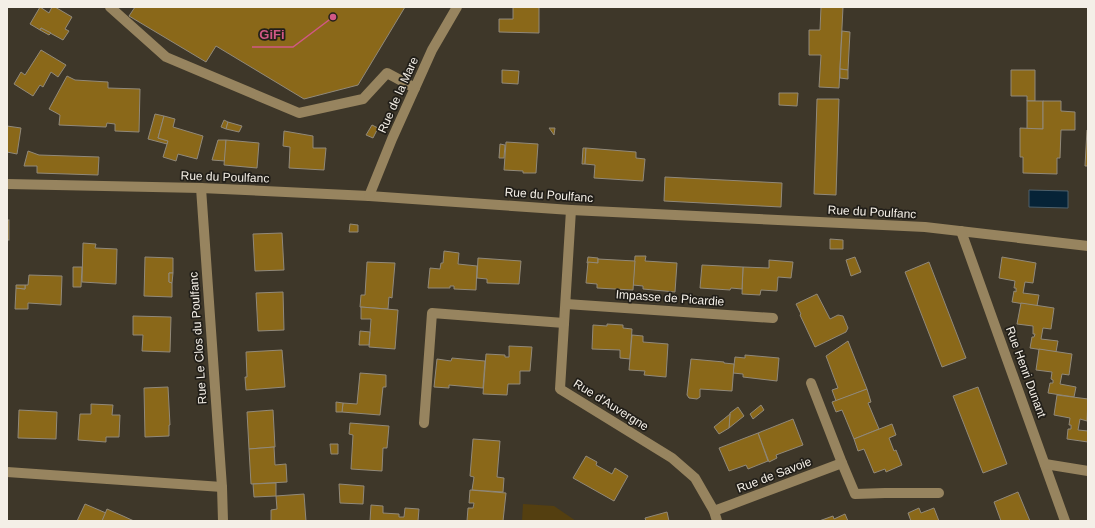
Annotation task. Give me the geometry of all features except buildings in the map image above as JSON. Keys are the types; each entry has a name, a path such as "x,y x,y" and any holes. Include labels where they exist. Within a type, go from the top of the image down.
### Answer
{"street":[{"path":"110,7 166,57 299,113 363,99 387,73 415,88"},
{"name":"Rue de la Mare","path":"369,196 392,139 432,50 457,7"},
{"name":"Rue du Poulfanc","path":"7,184 201,188 369,196 572,210 925,227 1088,246"},
{"name":"Rue Le Clos du Poulfanc","path":"201,188 222,487 223,521"},
{"name":"Rue d'Auvergne","path":"572,210 560,389 672,458 695,478 715,516"},
{"name":"Rue Henri Dunant","path":"961,231 1066,521"},
{"name":"Impasse de Picardie","path":"566,304 773,318"},
{"path":"424,423 432,313 564,323"},
{"path":"811,383 855,494 939,493"},
{"name":"Rue de Savoie","path":"715,516 842,463"},
{"path":"1045,464 1088,471"},
{"path":"7,472 222,487"}],"shaded area":[{"path":"523,504 554,506 576,521 522,521"}],"water":[{"path":"1029,190 1068,191 1068,208 1029,207"}],"place":[{"name":"GiFi","path":"333,17"}]}
